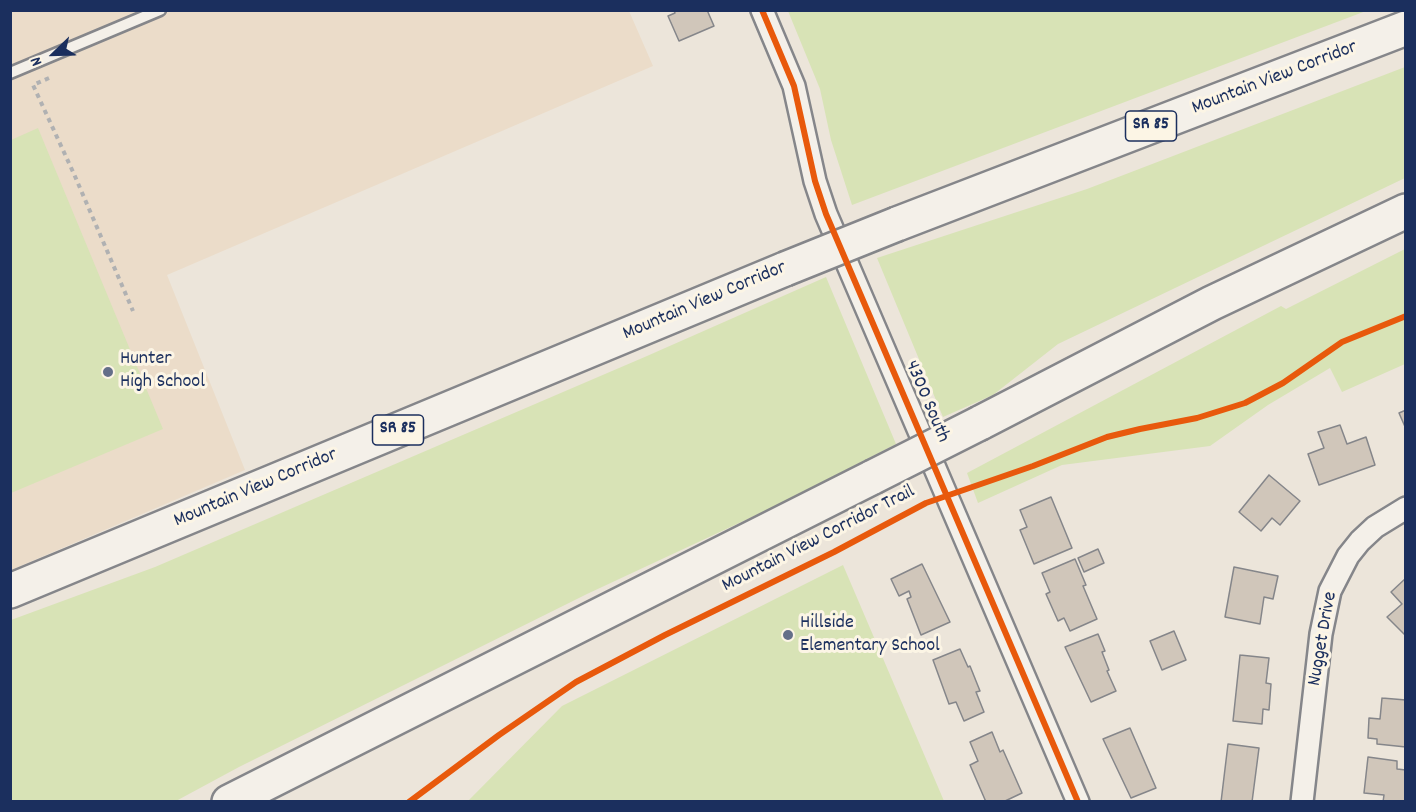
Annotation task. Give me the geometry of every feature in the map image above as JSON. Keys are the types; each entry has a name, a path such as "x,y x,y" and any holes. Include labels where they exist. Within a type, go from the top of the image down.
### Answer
{"highway":[{"name":"Mountain View Corridor","path":"10,591 785,269 1406,28"},
{"path":"229,801 980,423 1212,303 1406,211"}],"street":[{"name":"4300 South","path":"762,10 796,93 810,164 820,198 1078,801"},
{"name":"Nugget Drive","path":"1302,801 1321,634 1330,591 1348,556 1360,542 1375,527 1406,508"}],"lane":[{"path":"10,73 160,10"}],"path":[{"path":"49,78 33,86 133,311"}],"shaded area":[{"name":"Hunter High School","path":"11,11 629,11 653,66 167,275 245,470 11,570"}],"green space":[{"path":"788,11 1366,11 852,205 831,140 820,89"},
{"path":"1405,67 1405,178 1058,344 993,395 943,417 877,258 1087,189"},
{"path":"38,128 163,429 11,493 11,140"},
{"path":"1405,249 1405,364 1342,392 1330,368 1268,405 1210,446 1062,465 978,503 967,473 1281,306 1286,309"},
{"path":"826,277 896,444 782,503 587,594 239,767 176,801 12,801 11,620 155,567"},
{"name":"Hillside Elementary School","path":"843,565 944,801 468,801 562,706"}],"building":[{"path":"674,10 707,10 714,26 679,41 668,16 675,13"},
{"path":"1406,410 1406,429 1399,413"},
{"path":"1340,425 1347,444 1366,437 1375,465 1319,485 1308,454 1324,448 1318,432"},
{"path":"1269,475 1300,501 1280,525 1272,518 1261,531 1239,512"},
{"path":"1051,497 1072,548 1034,564 1020,530 1027,527 1020,510"},
{"path":"1098,549 1104,563 1084,572 1078,558"},
{"path":"1075,559 1097,619 1070,631 1064,618 1058,621 1046,594 1050,592 1042,573"},
{"path":"922,564 950,622 921,635 907,599 911,597 909,591 899,596 891,579"},
{"path":"1234,567 1278,576 1273,599 1264,597 1260,624 1225,617"},
{"path":"1406,578 1406,636 1387,617 1402,604 1391,592"},
{"path":"1174,631 1186,660 1162,670 1150,641"},
{"path":"1098,634 1105,651 1102,652 1109,670 1107,671 1116,691 1091,702 1065,647"},
{"path":"960,649 980,691 976,692 984,712 964,721 956,702 949,704 933,660"},
{"path":"1240,655 1269,658 1266,683 1271,684 1269,710 1263,709 1262,724 1233,721"},
{"path":"1382,698 1406,700 1406,747 1377,744 1377,739 1368,738 1369,718 1380,719"},
{"path":"1130,728 1156,788 1131,798 1103,739"},
{"path":"992,732 1000,752 1003,750 1022,793 1003,802 986,802 970,765 978,761 970,742"},
{"path":"1228,744 1259,748 1252,802 1221,802"},
{"path":"1368,757 1397,761 1397,769 1406,770 1406,802 1383,802 1384,795 1364,793"}],"cycle path":[{"path":"762,10 794,86 815,181 826,214 1078,802"},
{"name":"Mountain View Corridor Trail","path":"409,802 499,735 576,682 926,503 1033,466 1107,437 1197,418 1245,403 1283,383 1342,342 1406,316"}],"place":[{"name":"Hunter High School","path":"108,372"},
{"name":"Hillside Elementary School","path":"788,635"}]}
